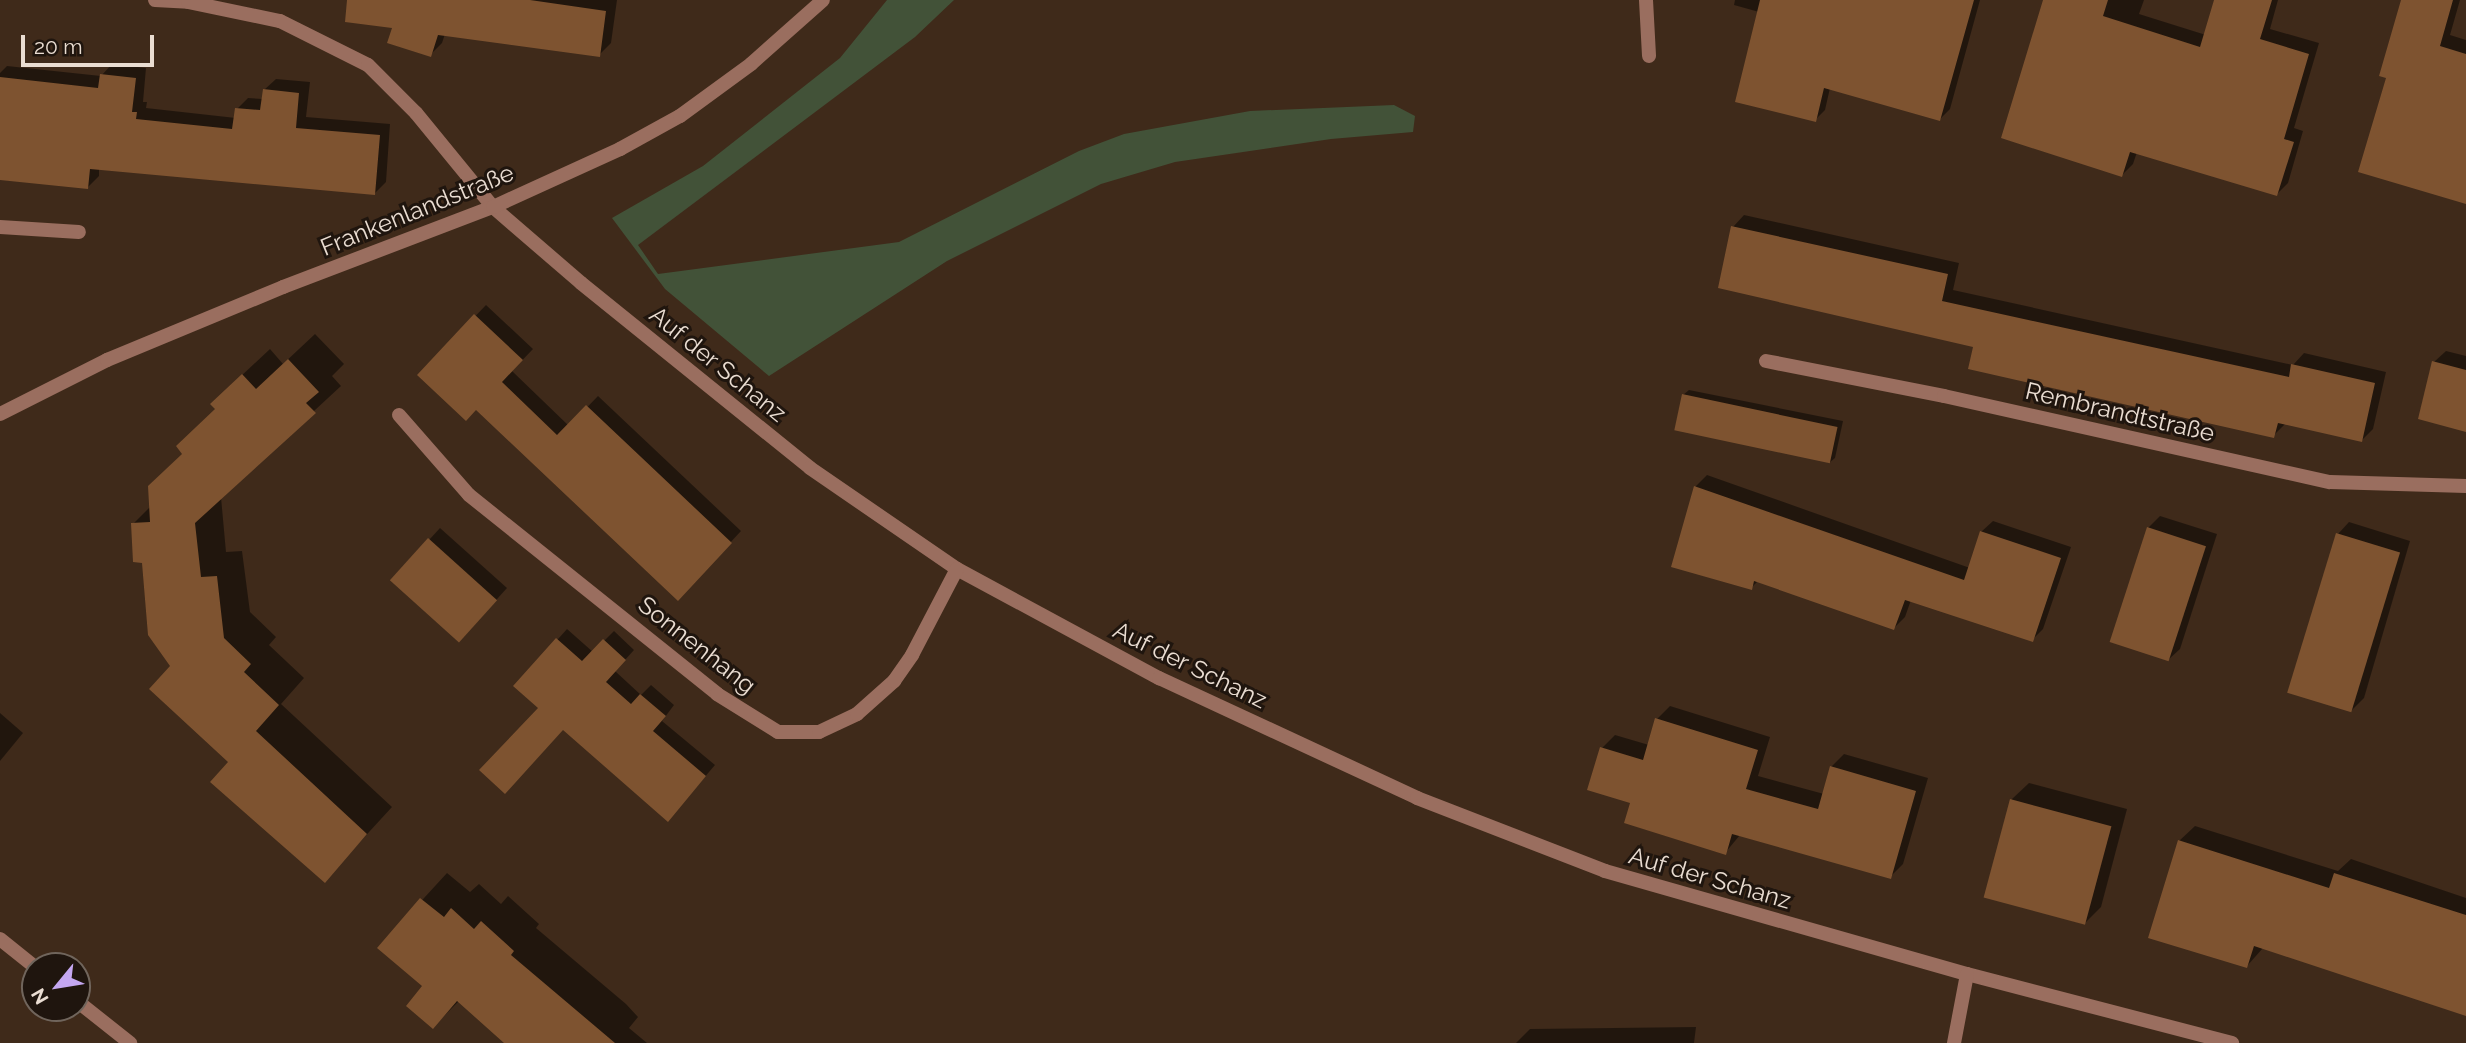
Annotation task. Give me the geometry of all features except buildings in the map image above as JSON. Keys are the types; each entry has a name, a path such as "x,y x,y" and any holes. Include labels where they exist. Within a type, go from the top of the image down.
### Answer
{"street":[{"name":"Auf der Schanz","path":"155,0 188,2 280,21 368,65 416,113 493,207 581,283 810,468 957,569 1159,678 1417,798 1605,872 1967,975 2232,1043"},
{"name":"Frankenlandstraße","path":"0,414 73,375 147,343 493,207 620,149 680,116 751,64 822,0"},
{"path":"1646,0 1648,56"},
{"path":"0,227 79,232"},
{"name":"Rembrandtstraße","path":"1766,361 1944,396 2330,482 2466,486"},
{"name":"Sonnenhang","path":"399,415 469,495 716,694 778,732 819,732 857,714 894,681 912,655 957,569"},
{"path":"0,939 21,956"},
{"path":"1954,1043 1967,975"},
{"path":"91,1012 130,1043"}],"green space":[{"path":"887,0 954,0 915,37 638,245 658,274 899,242 1079,151 1124,134 1250,111 1394,105 1415,116 1413,132 1331,139 1175,162 1101,184 947,261 769,376 665,289 612,218 703,166 840,58"}]}
